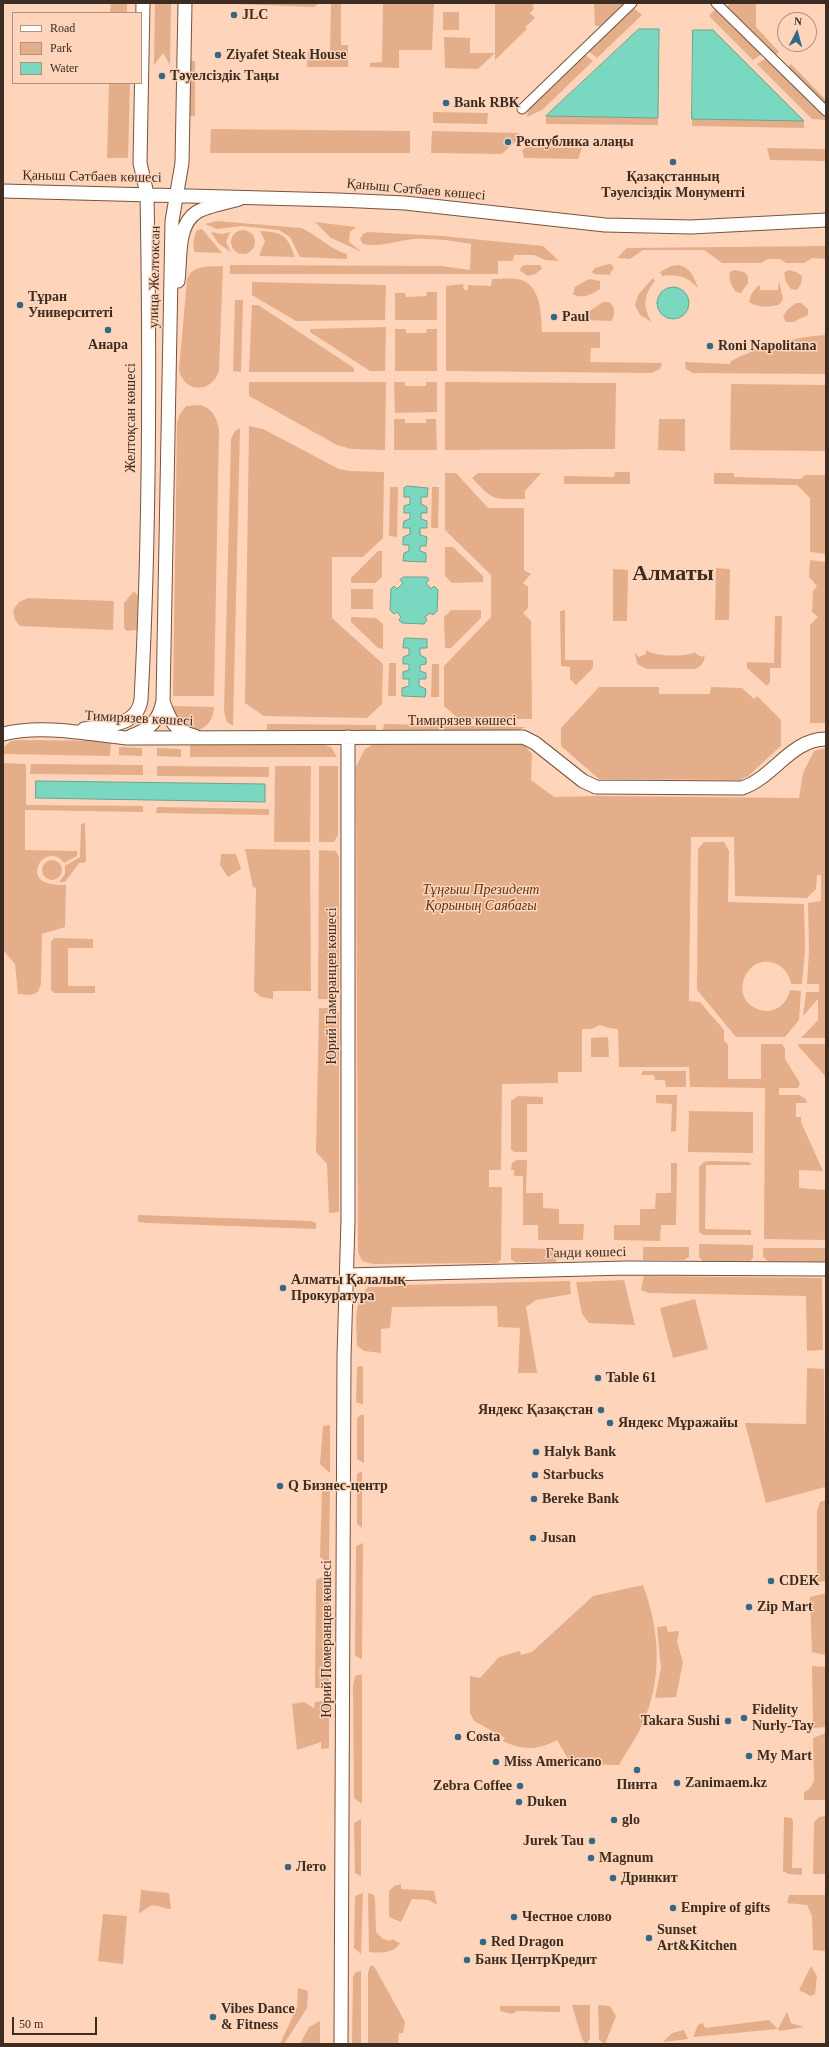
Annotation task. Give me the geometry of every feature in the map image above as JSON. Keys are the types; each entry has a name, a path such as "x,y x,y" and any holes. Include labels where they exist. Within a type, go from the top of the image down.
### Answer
{"street":[{"name":"Желтоқсан көшесі","path":"142,56 143,3"},
{"path":"177,195 182,163 185,3"},
{"path":"522,109 632,3"},
{"path":"716,3 826,110"},
{"name":"Желтоқсан көшесі","path":"116,724 127,721 135,716 140,708 145,635 148,396 147,194 140,163 141,84"},
{"name":"Қаныш Сәтбаев көшесі","path":"3,191 250,196 405,203 605,225 691,227 826,220"},
{"name":"улица Желтоксан","path":"168,361 172,221 177,195"},
{"path":"127,738 142,732 153,725 159,717 163,701 167,582 168,361 181,245 185,225 197,211 250,196"},
{"path":"148,396 168,397"},
{"path":"163,701 172,723 178,729 186,734 210,738"},
{"name":"Тимирязев көшесі","path":"68,731 116,724"},
{"name":"Тимирязев көшесі","path":"3,734 24,731 68,731 127,738 523,737 535,743 583,781 605,788 742,788 753,783 802,746 814,740 826,739"},
{"name":"Юрий Памеранцев көшесі","path":"348,737 348,1234"},
{"name":"Юрий Померанцев көшесі","path":"341,2044 344,1357 348,1234"},
{"name":"Ганди көшесі","path":"347,1275 634,1268 826,1269"}],"green space":[{"path":"111,3 127,3 127,12 110,12"},
{"path":"155,3 171,3 170,65 163,53 154,65"},
{"path":"212,3 319,3 314,7"},
{"path":"331,3 341,3 341,45 348,45 348,67 307,67 308,51 330,52"},
{"path":"383,3 434,3 432,50 399,50 399,68 370,67 370,63 382,62"},
{"path":"495,3 532,3 534,9 530,13 535,18 525,27 527,29 495,60 495,53"},
{"path":"594,3 621,3 624,6 603,26 595,26"},
{"path":"730,3 756,3 756,27 777,50 777,52 779,52 775,56 727,7"},
{"path":"633,7 642,15 597,58 587,50"},
{"path":"715,9 762,54 753,60 709,16"},
{"path":"443,12 459,12 459,30 443,30"},
{"path":"444,37 470,38 470,53 495,53 478,69 445,68"},
{"path":"583,53 593,61 542,110 527,117 528,108"},
{"path":"766,58 826,116 826,120 812,119 757,64"},
{"path":"190,61 195,61 195,116 189,116"},
{"path":"791,64 826,100 826,107 786,68"},
{"path":"109,84 130,84 128,158 107,158"},
{"path":"433,112 488,113 487,124 433,123"},
{"path":"546,116 658,118 658,125 546,124"},
{"path":"692,119 804,121 804,128 692,126"},
{"path":"211,129 410,131 410,153 210,153"},
{"path":"432,131 519,133 516,141 502,154 431,153"},
{"path":"527,147 582,148 578,159 524,158 522,150"},
{"path":"767,148 824,149 826,151 825,161 770,160"},
{"path":"217,221 301,228 313,234 335,249 347,254 347,259 300,257 290,237 279,230 242,226 217,229 205,224"},
{"path":"315,222 356,227 350,232 349,242 362,252 331,238"},
{"path":"202,229 222,253 195,252 195,235 197,230"},
{"path":"243,230 251,234 255,242 251,250 243,254 235,250 231,242 235,234"},
{"path":"260,231 274,232 283,236 289,244 295,257 259,256 265,241"},
{"path":"211,232 222,234 230,232 226,242 231,252 218,243"},
{"path":"368,232 442,236 543,246 559,261 545,260 534,255 514,255 513,261 498,261 498,274 230,274 230,265 441,266 470,270 471,244 422,239 376,245 363,244 360,239 363,234"},
{"path":"826,246 826,259 812,258 804,263 786,263 780,259 768,259 761,263 722,263 704,250 643,250 630,259 617,258 627,248"},
{"path":"609,264 614,268 609,275 595,274 592,272 595,268"},
{"path":"525,265 540,265 542,269 535,274 528,276 520,271 521,267"},
{"path":"223,266 219,371 211,384 199,388 192,387 182,378 179,370 187,279 193,271 203,267"},
{"path":"671,266 683,266 689,271 698,288 686,278 672,275 662,276 660,272"},
{"path":"734,270 744,272 748,276 748,283 741,293 736,292 731,283 730,272"},
{"path":"789,270 802,276 801,284 797,290 791,289 786,282 784,273"},
{"path":"653,278 655,281 648,291 646,301 647,311 652,322 640,315 635,305 638,295"},
{"path":"492,279 518,279 526,282 532,287 539,301 542,332 600,332 600,348 591,348 590,362 662,363 660,369 651,373 446,371 446,286 463,284 464,290 468,290 468,285 491,286"},
{"path":"589,279 600,281 600,289 583,296 576,296 573,294 575,287"},
{"path":"779,281 783,299 780,304 764,307 749,302 753,292 760,285 760,290 778,290"},
{"path":"252,282 386,285 385,320 296,321 252,295"},
{"path":"427,292 437,292 437,320 395,320 395,293 405,293 406,297 426,296"},
{"path":"235,300 243,300 241,372 233,371"},
{"path":"603,302 609,302 614,308 613,319 611,321 585,320 588,312"},
{"path":"796,303 801,303 808,309 808,315 793,322 786,322 783,317 787,310"},
{"path":"252,305 258,305 354,368 354,372 249,372"},
{"path":"386,327 385,371 370,371 310,332 310,329"},
{"path":"395,329 406,329 406,333 426,333 427,329 437,329 437,371 395,371"},
{"path":"826,335 826,374 693,373 686,369 685,362 730,364 731,361 753,351 777,343"},
{"path":"249,382 386,382 385,450 351,449 337,445 249,396"},
{"path":"394,382 405,382 405,386 426,386 426,382 437,382 437,412 395,413"},
{"path":"445,382 616,383 615,449 445,450"},
{"path":"731,384 826,385 826,451 730,450"},
{"path":"200,405 211,411 217,421 219,430 214,696 173,696 177,423 179,416 186,406"},
{"path":"394,419 405,419 405,423 426,423 426,419 436,419 437,450 394,450"},
{"path":"659,419 685,419 685,451 658,450"},
{"path":"249,426 263,429 339,469 349,471 384,472 383,538 363,557 332,557 332,618 383,664 382,704 367,718 264,716 245,703"},
{"path":"240,428 233,726 227,722 224,712 231,439 235,431"},
{"path":"615,472 630,472 630,484 564,484 564,476 614,477"},
{"path":"445,473 456,473 488,508 524,508 524,570 531,574 523,583 528,587 528,608 523,613 531,621 532,719 459,719 444,706 444,666 491,617 491,575 445,530"},
{"path":"478,473 541,473 525,491 525,499 500,499 490,495 472,478"},
{"path":"714,473 734,473 734,477 801,479 805,475 826,475 826,554 810,552 810,498 797,485 714,484"},
{"path":"390,487 398,487 397,537 389,536"},
{"path":"432,487 439,487 438,528 431,528"},
{"path":"445,547 453,547 483,576 483,582 452,583 445,576"},
{"path":"378,551 382,551 382,577 375,583 351,583 351,578"},
{"path":"810,560 826,562 826,723 810,723 810,625 818,617 812,612 813,591 817,586 809,577"},
{"path":"716,568 730,569 729,620 715,620"},
{"path":"613,569 628,570 627,621 613,621"},
{"path":"351,589 373,589 373,609 351,609"},
{"path":"134,591 138,596 137,630 127,631 124,628 124,603"},
{"path":"28,598 114,601 113,630 20,626 15,620 13,610 19,602"},
{"path":"451,610 481,610 481,618 451,648 445,648 444,617"},
{"path":"565,610 565,660 593,660 593,668 576,685 570,679 570,667 561,666 560,611"},
{"path":"775,616 782,616 781,668 770,668 770,682 767,686 747,668 747,662 774,663"},
{"path":"351,617 376,618 383,624 383,649 378,648 351,622"},
{"path":"646,650 656,654 671,656 686,655 696,652 696,654 702,657 705,655 702,664 695,669 647,669 637,664 635,653 639,657 646,654"},
{"path":"389,663 396,663 396,696 388,696"},
{"path":"432,664 439,664 439,697 431,697"},
{"path":"599,687 659,687 659,694 710,694 711,687 742,688 754,699 757,696 781,720 781,746 748,776 740,780 599,779 561,746 561,728"},
{"path":"173,706 214,707 212,718 207,725 201,729 194,730 187,728 180,723"},
{"path":"267,724 376,725 376,730 267,730"},
{"path":"384,724 526,727 513,732 383,730"},
{"path":"11,741 111,741 110,756 3,754 3,748"},
{"path":"190,742 319,743 331,747 337,757 190,757"},
{"name":"Тұңғыш Президент Қорының Саябағы","path":"376,742 517,743 524,745 532,754 531,780 554,797 799,798 803,773 814,751 826,748 826,1038 801,1038 818,1020 818,999 803,1016 806,992 819,992 819,984 807,984 809,950 808,903 821,901 821,875 817,875 816,889 807,898 735,896 734,837 691,837 689,1001 700,1002 724,1030 724,1040 728,1045 728,1079 761,1079 761,1044 782,1044 785,1048 785,1059 800,1083 798,1088 779,1088 779,1095 799,1095 806,1099 807,1103 796,1103 796,1117 801,1117 801,1122 823,1171 799,1170 799,1188 826,1190 826,1240 764,1239 765,1088 690,1087 689,1067 619,1067 618,1029 600,1025 591,1029 582,1029 582,1072 558,1072 558,1083 502,1084 501,1170 489,1170 489,1187 502,1187 501,1260 497,1263 373,1264 362,1261 358,1252 356,767 364,750"},
{"path":"119,747 142,748 142,756 119,755"},
{"path":"157,748 181,749 181,757 157,756"},
{"path":"3,763 26,764 26,805 143,806 143,812 25,810 25,850 77,851 77,856 64,863 58,857 51,856 40,862 38,867 37,873 40,879 49,884 66,885 65,927 42,934 41,984 38,992 31,995 18,994 15,964 3,950"},
{"path":"31,764 143,765 143,775 30,774"},
{"path":"157,766 269,767 269,777 157,776"},
{"path":"275,766 311,766 310,842 274,842"},
{"path":"319,766 338,766 338,835 334,842 319,842"},
{"path":"157,807 269,809 269,815 156,813"},
{"path":"85,823 86,861 84,863 79,863 65,882 59,882 65,874 65,866 80,857 81,824"},
{"path":"704,842 724,842 729,851 728,902 804,904 805,949 802,984 791,984 789,976 780,966 769,962 758,963 750,969 745,977 743,986 744,996 749,1004 765,1011 771,1011 780,1007 786,1000 790,990 801,991 799,1020 785,1037 736,1037 697,990 698,849"},
{"path":"245,849 310,850 311,991 273,991 273,999 261,997 254,991 256,888 253,887"},
{"path":"319,850 336,851 339,857 339,993 334,999 318,999"},
{"path":"221,854 236,854 241,869 228,877 220,865"},
{"path":"52,860 59,863 62,870 59,877 52,880 45,877 42,870 45,863"},
{"path":"54,938 93,939 93,948 68,948 68,986 95,986 95,993 54,993 51,990 51,942"},
{"path":"319,1008 332,1008 339,1013 339,1212 329,1213 327,1164 316,1152"},
{"path":"608,1037 609,1057 591,1057 591,1038"},
{"path":"798,1044 826,1044 826,1077 799,1047"},
{"path":"643,1071 686,1071 686,1087 666,1087 665,1080 655,1080 654,1075 641,1075"},
{"path":"656,1095 677,1095 676,1131 671,1132 672,1104 656,1103"},
{"path":"518,1096 543,1097 543,1104 527,1104 527,1152 514,1152 511,1149 511,1101"},
{"path":"689,1111 753,1112 753,1153 688,1152"},
{"path":"517,1160 527,1160 526,1193 543,1193 543,1208 559,1209 559,1224 584,1224 583,1240 538,1240 538,1225 523,1225 523,1176 514,1176 514,1170 511,1170 512,1163"},
{"path":"704,1162 749,1162 752,1165 706,1165 705,1229 751,1230 751,1235 703,1235 699,1232 699,1167"},
{"path":"671,1163 677,1163 676,1225 661,1225 660,1241 614,1240 614,1225 640,1225 640,1209 655,1209 656,1193 671,1193"},
{"path":"138,1215 310,1221 316,1223 316,1229 147,1223 138,1222"},
{"path":"699,1244 753,1245 753,1258 750,1262 703,1261 699,1257"},
{"path":"643,1247 689,1247 689,1257 684,1260 643,1260"},
{"path":"511,1248 556,1249 556,1262 515,1262 511,1259"},
{"path":"763,1248 825,1248 825,1262 768,1261 763,1257"},
{"path":"644,1276 822,1278 823,1350 807,1351 806,1296 649,1293 641,1290"},
{"path":"624,1280 635,1325 589,1323 582,1314 576,1282"},
{"path":"570,1281 571,1294 536,1300 526,1307 537,1373 518,1373 520,1328 498,1327 497,1306 392,1307 390,1328 381,1329 381,1353 364,1351 357,1346 357,1307 363,1293 368,1287"},
{"path":"695,1299 708,1349 673,1358 660,1308"},
{"path":"363,1366 363,1405 356,1402 357,1367"},
{"path":"807,1368 824,1369 825,1487 766,1503 745,1423 806,1424"},
{"path":"364,1415 364,1463 357,1459 357,1418"},
{"path":"330,1425 330,1473 320,1464 323,1426"},
{"path":"362,1471 362,1528 357,1524 357,1474"},
{"path":"330,1486 329,1561 320,1557 322,1487"},
{"path":"826,1500 826,1581 817,1582 817,1511 820,1502"},
{"path":"363,1543 362,1659 355,1656 356,1546"},
{"path":"329,1574 329,1689 315,1688 316,1580"},
{"path":"643,1585 649,1602 656,1637 656,1673 649,1708 637,1735 619,1765 571,1764 557,1740 544,1746 524,1748 503,1741 505,1738 474,1721 470,1713 470,1676 480,1678 499,1657 520,1651 521,1655 532,1652 593,1596"},
{"path":"826,1593 826,1655 812,1652 810,1597"},
{"path":"666,1626 668,1632 679,1631 677,1642 683,1662 676,1697 655,1698 661,1668 657,1627"},
{"path":"812,1666 826,1667 826,1727 813,1728"},
{"path":"362,1674 362,1804 354,1798 353,1686 355,1676"},
{"path":"329,1700 329,1748 321,1749 321,1742 297,1750 292,1704 304,1702 314,1708 315,1702"},
{"path":"826,1733 826,1800 804,1800 804,1793 811,1787 814,1781 813,1738"},
{"path":"826,1816 826,1874 813,1874 814,1822 819,1817"},
{"path":"784,1817 792,1818 793,1822 792,1868 802,1868 802,1875 789,1874 783,1871"},
{"path":"361,1819 361,1876 355,1873 354,1823"},
{"path":"401,1884 401,1889 434,1891 437,1905 429,1900 412,1899 401,1922 389,1917 389,1891 394,1886"},
{"path":"141,1890 169,1893 171,1909 153,1906 139,1913"},
{"path":"363,1893 361,1954 354,1948 355,1896"},
{"path":"368,1893 374,1895 376,1932 383,1939 390,1941 392,1939 400,1943 397,1947 390,1951 369,1952"},
{"path":"789,1895 826,1895 826,1951 813,1950 812,1916 807,1905 787,1903"},
{"path":"103,1914 127,1916 123,1964 98,1961"},
{"path":"370,1966 374,1966 405,2022 403,2033 399,2033 398,2044 368,2044 368,1973"},
{"path":"811,1966 817,1976 815,1994 811,1996 799,1990"},
{"path":"361,1971 361,2044 352,2044 353,1977 356,1972"},
{"path":"298,1988 308,1991 307,2008 284,2044 280,2044 297,2007"},
{"path":"572,2005 590,2005 590,2039 586,2044 582,2039"},
{"path":"598,2005 610,2006 616,2016 605,2044 599,2040"},
{"path":"500,2006 560,2006 560,2012 517,2011 512,2014 500,2011"},
{"path":"787,2012 791,2023 804,2027 779,2031 778,2029"},
{"path":"769,2020 778,2029 693,2037 698,2025 703,2023 705,2028"},
{"path":"320,2021 320,2044 300,2044 309,2027"},
{"path":"684,2030 688,2039 663,2042 672,2033"}],"water":[{"path":"639,29 659,29 658,118 546,116"},
{"path":"693,30 713,30 804,121 692,119"},
{"path":"670,287 676,287 685,291 689,303 685,315 676,319 670,319 661,315 657,306 657,300 661,291"},
{"path":"407,486 428,488 427,497 421,497 421,504 427,507 427,513 421,513 421,519 427,521 427,528 420,528 420,535 427,537 426,546 420,546 420,551 426,553 426,562 403,561 404,553 409,551 409,545 403,545 403,537 410,534 410,528 403,528 404,521 410,519 410,513 404,513 404,506 410,504 410,497 404,497 404,488"},
{"path":"404,577 427,577 429,580 426,583 431,589 434,586 438,590 437,611 433,615 430,613 425,617 427,620 424,624 402,623 399,620 401,617 397,612 394,614 390,610 391,589 394,586 397,589 403,583 400,580"},
{"path":"404,639 427,639 427,648 420,648 420,655 426,658 426,664 420,665 420,671 426,673 426,679 419,679 419,686 426,689 425,697 402,696 402,688 409,686 409,679 403,679 403,672 409,670 409,664 403,664 403,657 409,655 409,648 403,648"},
{"path":"36,781 265,784 265,802 36,798"}],"place":[{"name":"JLC","path":"234,15"},
{"name":"Ziyafet Steak House","path":"218,55"},
{"name":"Тәуелсіздік Таңы","path":"162,76"},
{"name":"Bank RBK","path":"446,103"},
{"name":"Республика алаңы","path":"508,142"},
{"name":"Қазақстанның Тәуелсіздік Монументі","path":"673,162"},
{"name":"Тұран Университеті","path":"20,305"},
{"name":"Paul","path":"554,317"},
{"name":"Анара","path":"108,330"},
{"name":"Roni Napolitana","path":"710,346"},
{"name":"Алматы Қалалық Прокуратура","path":"283,1288"},
{"name":"Table 61","path":"598,1378"},
{"name":"Яндекс Қазақстан","path":"601,1410"},
{"name":"Яндекс Мұражайы","path":"610,1423"},
{"name":"Halyk Bank","path":"536,1452"},
{"name":"Starbucks","path":"535,1475"},
{"name":"Q Бизнес-центр","path":"280,1486"},
{"name":"Bereke Bank","path":"534,1499"},
{"name":"Jusan","path":"533,1538"},
{"name":"CDEK","path":"771,1581"},
{"name":"Zip Mart","path":"749,1607"},
{"name":"Fidelity Nurly-Tay","path":"744,1718"},
{"name":"Takara Sushi","path":"728,1721"},
{"name":"Costa","path":"458,1737"},
{"name":"My Mart","path":"749,1756"},
{"name":"Miss Americano","path":"496,1762"},
{"name":"Пинта","path":"637,1770"},
{"name":"Zanimaem.kz","path":"677,1783"},
{"name":"Zebra Coffee","path":"520,1786"},
{"name":"Duken","path":"519,1802"},
{"name":"glo","path":"614,1820"},
{"name":"Jurek Tau","path":"592,1841"},
{"name":"Magnum","path":"591,1858"},
{"name":"Лето","path":"288,1867"},
{"name":"Дринкит","path":"613,1878"},
{"name":"Empire of gifts","path":"673,1908"},
{"name":"Честное слово","path":"514,1917"},
{"name":"Sunset Art&Kitchen","path":"649,1938"},
{"name":"Red Dragon","path":"483,1942"},
{"name":"Банк ЦентрКредит","path":"467,1960"},
{"name":"Vibes Dance & Fitness","path":"213,2017"}],"district":[{"name":"Алматы","path":"673,574"}]}
